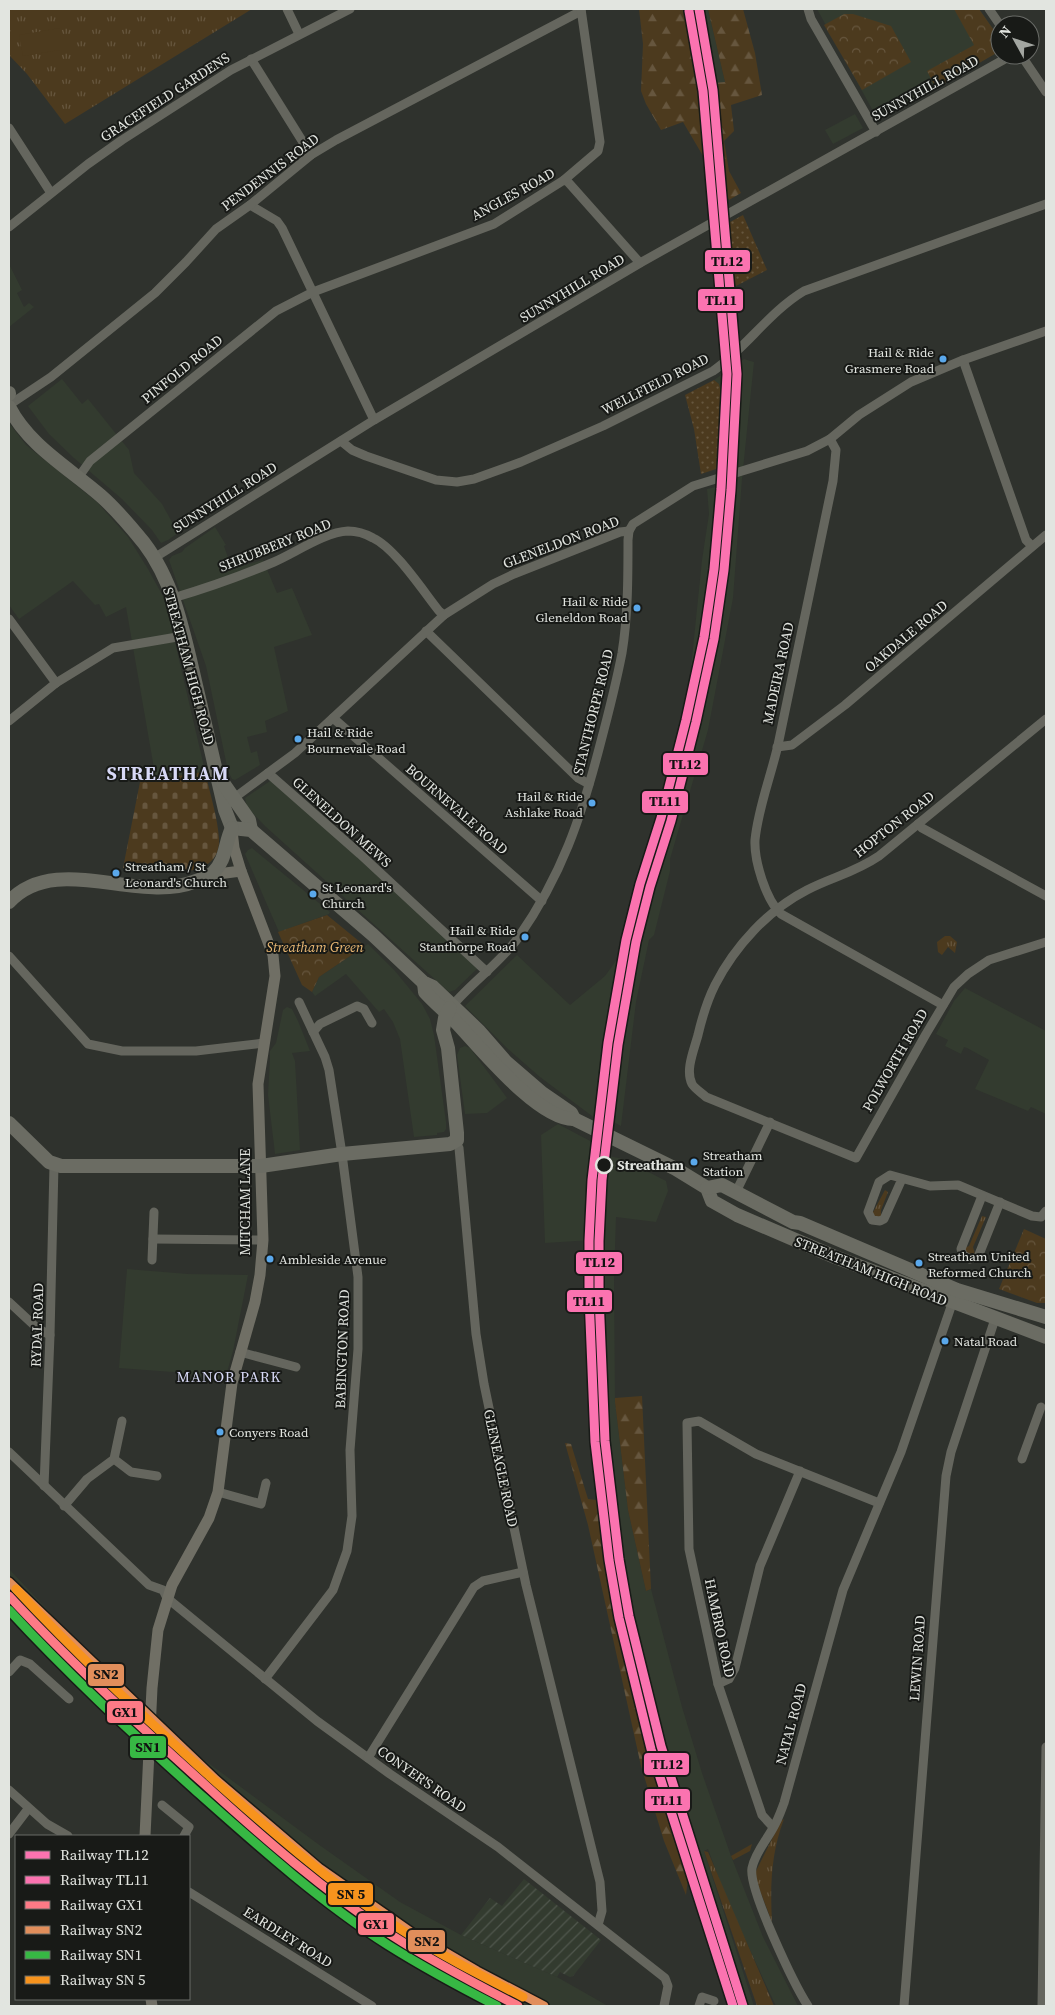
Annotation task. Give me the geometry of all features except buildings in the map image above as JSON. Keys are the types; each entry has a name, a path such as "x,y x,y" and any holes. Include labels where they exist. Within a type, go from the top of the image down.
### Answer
{"highway":[{"name":"STREATHAM HIGH ROAD","path":"9,406 21,428 52,457 112,506 154,558 164,575 173,598 232,828"},
{"name":"STREATHAM HIGH ROAD","path":"218,778 249,820 252,830 380,941 424,983 433,987 470,1038 501,1073 535,1101 566,1119 574,1119 676,1169 707,1188 712,1201 723,1207 828,1255 954,1296 1046,1318"},
{"path":"9,902 16,894 31,884 53,880 82,880 160,887 182,885 210,875 225,855 228,836 232,828 252,830"},
{"name":"STREATHAM HIGH ROAD","path":"449,1010 542,1093 571,1112 574,1119"},
{"name":"GLENEAGLE ROAD","path":"449,1010 443,1030 448,1048 457,1133 455,1142"},
{"path":"448,1048 460,1036 470,1038"},
{"path":"9,1123 54,1165 261,1166 342,1154 455,1142"},
{"name":"STREATHAM HIGH ROAD","path":"707,1188 722,1186 736,1192 793,1222 800,1223 954,1296 995,1319 1046,1337"}],"main road":[{"name":"MITCHAM LANE","path":"145,1835 152,1688 158,1630 167,1598 209,1518 218,1492 232,1382 260,1276 263,1240 258,1084 275,976 273,954 241,871 234,848 232,828"},
{"path":"210,875 241,871"}],"street":[{"path":"287,9 299,34"},
{"name":"GRACEFIELD GARDENS","path":"9,228 88,164 122,140 251,59 350,9"},
{"path":"808,9 863,112 876,132"},
{"path":"564,180 598,151 600,142 581,10"},
{"name":"PENDENNIS ROAD","path":"9,406 51,377 155,293 216,229 250,205 311,155 581,10"},
{"path":"251,59 311,155"},
{"name":"SUNNYHILL ROAD","path":"154,558 374,420 640,263 994,65"},
{"path":"1028,65 1046,92"},
{"path":"9,128 51,193"},
{"name":"ANGLES ROAD","path":"312,292 494,224 564,180 568,182 640,263"},
{"name":"WELLFIELD ROAD","path":"341,441 347,447 359,453 436,480 457,482 485,476 603,426 713,370 726,362 788,301 804,291 1046,204"},
{"path":"250,205 277,221 282,228 374,420"},
{"name":"PINFOLD ROAD","path":"78,478 90,460 276,311 312,292"},
{"name":"GLENELDON ROAD","path":"234,798 295,753 444,615 493,584 620,532 629,531 633,524 684,490 718,477 807,451 830,439 859,415 911,382 963,360 1046,331"},
{"path":"963,360 1026,540 1032,546"},
{"name":"MADEIRA ROAD","path":"776,910 761,876 755,842 758,822 777,747 832,481 836,450 830,439"},
{"name":"SHRUBBERY ROAD","path":"173,598 195,592 274,562 332,534 348,531 368,536 388,548 439,612 444,615"},
{"name":"STANTHORPE ROAD","path":"449,1010 507,952 542,902 578,823 622,652 625,627 629,531"},
{"name":"OAKDALE ROAD","path":"777,747 792,745 845,705 1046,535"},
{"path":"9,619 56,683"},
{"path":"426,631 578,778 589,784"},
{"path":"9,721 56,683 113,648 183,636"},
{"name":"BOURNEVALE ROAD","path":"333,718 542,902"},
{"name":"HOPTON ROAD","path":"770,1122 706,1097 692,1083 690,1065 706,1007 715,985 729,963 760,924 776,910 808,889 862,868 1046,719"},
{"name":"GLENELDON MEWS","path":"268,773 360,854 487,972"},
{"path":"918,824 922,828 1046,896"},
{"path":"776,910 943,1005"},
{"name":"POLWORTH ROAD","path":"770,1122 856,1158 954,987 968,974 989,960 1046,942"},
{"path":"9,956 88,1044 122,1051 196,1051 264,1044"},
{"name":"BABINGTON ROAD","path":"265,1679 333,1590 347,1551 352,1516 350,1450 358,1349 358,1278 329,1070 325,1057 299,1002"},
{"path":"313,1032 320,1024 357,1006 364,1009 372,1023"},
{"path":"736,1192 770,1122"},
{"name":"GLENEAGLE ROAD","path":"455,1142 459,1148 479,1356 523,1572 600,1882 602,1911 598,1925"},
{"name":"RYDAL ROAD","path":"44,1486 54,1165"},
{"path":"902,1179 884,1219 880,1221 872,1220 868,1212 880,1182 890,1175 930,1186 958,1185 1032,1216 1041,1217 1046,1211"},
{"path":"982,1196 961,1249 963,1256 970,1259 978,1257 1000,1202"},
{"path":"152,1260 154,1212"},
{"path":"153,1239 263,1240"},
{"name":"NATAL ROAD","path":"808,2006 774,1938 752,1881 752,1867 759,1850 774,1827 784,1803 843,1590 901,1452 954,1296"},
{"path":"9,1302 37,1328 50,1335"},
{"name":"LEWIN ROAD","path":"904,2006 946,1476 951,1452 995,1319"},
{"path":"240,1352 296,1367"},
{"path":"1022,1458 1041,1407"},
{"path":"64,1506 87,1479 114,1459 122,1421"},
{"name":"HAMBRO ROAD","path":"774,1827 768,1824 762,1815 718,1684 689,1549 687,1422 699,1422 756,1454 800,1471"},
{"name":"CONYER'S ROAD","path":"9,1452 149,1585 163,1590 167,1598 265,1679 368,1758 498,1847 665,1978 668,1986 664,2006"},
{"path":"114,1459 130,1472 157,1476"},
{"path":"718,1684 729,1679 734,1668 760,1566 800,1471 879,1502"},
{"path":"218,1492 261,1504 266,1483"},
{"path":"368,1758 474,1587 483,1581 523,1572"},
{"path":"9,1672 20,1660 30,1664 69,1699"},
{"path":"1042,2006 1046,1747"},
{"path":"9,1790 47,1824 66,1835"},
{"path":"162,1805 189,1827 185,1835"},
{"path":"9,1834 28,1809"},
{"name":"EARDLEY ROAD","path":"190,1893 372,2006"},
{"path":"699,2006 702,1997 714,2001"}],"shaded area":[{"path":"687,9 708,9 725,82 703,84"},
{"path":"817,9 979,9 990,25 990,57 878,120"},
{"path":"855,114 863,128 833,144 825,130"},
{"path":"9,264 22,290 17,293 24,307 29,303 34,307 9,327"},
{"path":"744,359 754,362 742,479 733,598 708,730 670,859 670,871 654,935 649,940 636,1002 621,1126 598,1114 596,1119 540,1077 508,1049 465,1006 517,955 570,1005 605,976 618,958 624,931 628,930 689,687 702,560 709,514 707,489 725,485 721,456 719,410 721,392 719,384 714,380"},
{"path":"62,379 82,404 88,399 129,450 134,473 162,504 178,533 161,543 152,530 122,499 49,434 28,406"},
{"path":"9,423 26,445 97,502 128,537 148,569 165,600 206,775 203,772 156,780 126,607 106,617 99,604 95,605 73,581 19,619 9,605"},
{"path":"215,527 226,545 224,546 232,569 263,560 277,593 292,588 312,635 274,647 288,711 265,721 267,732 247,737 251,753 257,751 260,765 235,780 232,779 228,771 206,666 169,560 172,556 182,552"},
{"path":"273,779 480,966 455,990 449,992 265,826 247,807 245,798"},
{"path":"252,848 330,912 329,914 279,932 245,854"},
{"path":"368,944 395,971 422,1004 430,1019 446,1122 444,1132 437,1133 437,1135 414,1137 400,1039 393,1022 384,1009 379,1012 346,974 315,996 312,992 319,977"},
{"path":"965,988 1046,1031 1046,1114 1031,1107 1028,1111 975,1089 989,1060 964,1047 961,1054 945,1046 948,1040 936,1034 954,1001"},
{"path":"287,1007 292,1009 310,1051 292,1053 295,1061 300,1150 275,1154 268,1095 270,1051 276,1043 283,1010"},
{"path":"465,1046 470,1048 507,1098 487,1113 465,1114 457,1055 460,1048"},
{"path":"558,1124 592,1142 595,1153 623,1159 666,1181 668,1191 656,1222 616,1217 614,1279 615,1402 628,1510 646,1591 651,1589 682,1707 702,1773 731,1856 763,1937 798,2006 776,2006 726,1898 708,1849 704,1851 754,2006 737,2006 695,1867 663,1772 623,1612 610,1539 595,1383 592,1240 545,1243 541,1135"},
{"path":"127,1269 188,1274 248,1275 233,1351 224,1383 186,1373 119,1368"},
{"path":"9,1569 60,1623 188,1748 318,1844 400,1902 461,1935 557,1977 608,2006 485,2006 363,1927 300,1879 158,1758 140,1749 9,1616"},
{"path":"524,1879 601,1940 573,1976 570,1977 560,1972 557,1977 461,1935 490,1898 502,1906"}],"green space":[{"path":"9,9 252,9 65,124 27,74 9,55"},
{"path":"639,9 687,9 703,84 725,82 708,9 743,9 755,53 762,95 731,105 734,131 724,141 729,171 741,193 729,200 683,122 661,130 646,104 641,91 643,44"},
{"path":"954,9 979,9 990,25 990,57 936,88 927,71 974,45"},
{"path":"844,14 853,14 891,26 911,62 862,90 824,25"},
{"path":"60,28 60,50 23,56 19,35"},
{"path":"743,215 767,270 736,286 730,274 739,266 719,228"},
{"path":"714,380 719,384 721,392 719,410 722,467 701,474 694,429 685,395"},
{"path":"203,772 206,775 217,823 219,839 217,854 209,863 197,869 182,872 123,868 140,782"},
{"name":"Streatham Green","path":"327,915 365,946 319,977 312,992 302,985 278,932"},
{"path":"945,936 950,936 957,942 955,953 948,947 942,955 938,952 937,942"},
{"path":"885,1190 888,1192 881,1210 881,1218 871,1216"},
{"path":"982,1216 986,1217 973,1247 975,1254 966,1258 964,1248 969,1246"},
{"path":"1024,1229 1046,1239 1046,1303 1037,1303 999,1289"},
{"path":"642,1396 651,1589 646,1591 628,1510 615,1402 615,1398"},
{"path":"565,1443 571,1444 588,1499 605,1501 621,1604 644,1705 663,1772 696,1869 689,1870 686,1895 664,1841 641,1766 588,1525"},
{"path":"784,1819 776,1844 772,1870 772,1922 754,1875 781,1821"},
{"path":"752,1844 750,1851 733,1860 731,1856"},
{"path":"704,1851 708,1852 774,2006 757,2006"}],"railway":[{"path":"376,1930 444,1978 492,2006"}],"rail line":[{"name":"TL12","path":"699,9 713,90 737,374 731,490 724,570 714,639 696,722 671,821 650,887 636,942 618,1045 602,1180 599,1296 605,1441 619,1559 629,1616 661,1746 743,2006"},
{"name":"TL11","path":"689,11 703,91 727,374 721,489 714,569 704,637 686,720 661,818 640,884 626,940 608,1043 592,1180 589,1296 595,1442 609,1560 619,1618 651,1749 733,2006"},
{"name":"SN2","path":"9,1582 216,1780 319,1868 412,1933 477,1971 544,2006"},
{"name":"GX1","path":"9,1596 79,1668 128,1714 294,1863 342,1901 408,1946 518,2006"},
{"name":"SN1","path":"9,1610 76,1679 123,1723 194,1789 288,1871 362,1928 388,1945 442,1977 497,2006"}],"transit line":[{"path":"16,1589 85,1660 157,1729 299,1854 347,1892 412,1937 523,1997"}],"place":[{"name":"Hail & Ride Grasmere Road","path":"943,359"},
{"name":"Hail & Ride Gleneldon Road","path":"637,608"},
{"name":"Hail & Ride Bournevale Road","path":"298,739"},
{"name":"Hail & Ride Ashlake Road","path":"592,803"},
{"name":"Streatham / St Leonard's Church","path":"116,873"},
{"name":"St Leonard's Church","path":"313,894"},
{"name":"Hail & Ride Stanthorpe Road","path":"525,937"},
{"name":"Streatham Station","path":"694,1162"},
{"name":"Streatham","path":"604,1165"},
{"name":"Ambleside Avenue","path":"270,1259"},
{"name":"Streatham United Reformed Church","path":"919,1263"},
{"name":"Natal Road","path":"945,1341"},
{"name":"Conyers Road","path":"220,1432"}],"district":[{"name":"STREATHAM","path":"168,773"},
{"name":"MANOR PARK","path":"229,1377"}]}
